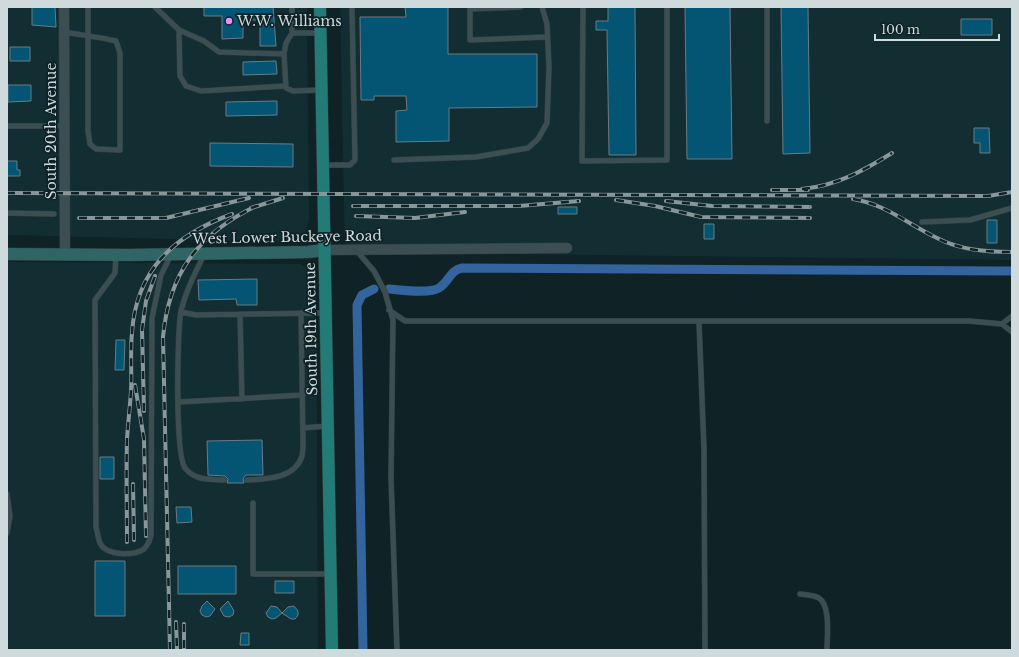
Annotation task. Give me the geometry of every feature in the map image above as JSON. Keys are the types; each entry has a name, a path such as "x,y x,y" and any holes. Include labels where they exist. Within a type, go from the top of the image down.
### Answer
{"main road":[{"name":"South 19th Avenue","path":"320,7 332,650"},
{"name":"West Lower Buckeye Road","path":"7,254 204,254 308,252 325,250"}],"street":[{"name":"South 20th Avenue","path":"64,7 65,255"},
{"name":"West Lower Buckeye Road","path":"325,250 568,248"}],"lane":[{"path":"64,32 89,36 116,41 120,53 120,150 96,149 90,144 88,131 89,36 88,7"},
{"path":"155,7 179,30 204,41 219,52 284,54"},
{"path":"285,86 284,54 286,43 292,33 292,7"},
{"path":"324,165 350,165 354,163 355,160 352,7"},
{"path":"521,7 470,9 470,40 547,37"},
{"path":"394,160 476,157 528,148 538,139 546,123 549,67 546,24 542,7"},
{"path":"582,7 582,161 667,160 667,7"},
{"path":"767,7 767,120"},
{"path":"179,30 180,76 186,86 201,91 285,86 293,91 322,90"},
{"path":"292,33 321,33"},
{"path":"7,126 65,126"},
{"path":"922,222 970,220 1012,208"},
{"path":"7,213 54,214"},
{"path":"355,249 374,271 385,292 394,329 391,477 397,650"},
{"path":"116,255 115,273 95,300 96,528 100,544 111,552 132,553 144,549 150,542 151,535 152,318 161,275 171,254"},
{"path":"204,254 186,295 181,312 178,343 179,449 184,467 193,476 205,479 224,480"},
{"path":"389,310 405,321 969,321 1002,324 1012,332"},
{"path":"181,312 196,315 326,313"},
{"path":"247,480 269,479 281,476 293,469 302,457 303,395 301,313"},
{"path":"240,315 242,398"},
{"path":"1002,324 1012,316"},
{"path":"699,322 704,449 705,650"},
{"path":"179,402 303,395"},
{"path":"303,428 327,426"},
{"path":"7,494 10,516 7,533"},
{"path":"253,503 253,574 330,574"},
{"path":"800,594 812,595 820,599 826,609 827,650"}],"shaded area":[{"path":"7,7 307,7 309,220 303,242 7,235"},
{"path":"340,7 1012,7 1012,260 345,252"},
{"path":"7,262 300,264 311,270 316,281 318,650 7,650"}],"building":[{"path":"32,7 55,7 56,27 32,25"},
{"path":"204,7 273,7 276,46 260,46 260,20 243,20 243,38 222,39 222,16 204,16"},
{"path":"405,7 448,7 448,54 537,54 537,107 449,108 449,141 396,142 396,111 407,110 406,96 374,96 374,100 361,100 360,17 406,17"},
{"path":"608,7 635,7 636,155 609,155 607,30 596,30 596,21 608,21"},
{"path":"685,7 730,7 732,159 687,159"},
{"path":"781,7 808,7 810,153 783,154"},
{"path":"961,19 992,19 992,35 961,35"},
{"path":"10,47 30,47 30,61 10,61"},
{"path":"276,61 277,74 243,75 243,62"},
{"path":"8,85 31,85 31,101 8,102"},
{"path":"277,101 277,115 226,116 226,102"},
{"path":"974,128 989,128 990,153 980,153 980,143 974,143"},
{"path":"210,143 293,144 293,167 210,166"},
{"path":"7,161 17,161 17,170 20,170 20,176 7,176"},
{"path":"558,207 577,207 577,214 558,214"},
{"path":"987,220 997,220 997,243 987,243"},
{"path":"704,224 714,224 714,239 704,239"},
{"path":"257,279 257,305 237,305 236,299 199,300 198,280"},
{"path":"116,340 125,340 124,370 115,370"},
{"path":"262,440 263,475 246,475 243,479 244,483 227,483 228,479 225,476 208,475 207,441"},
{"path":"100,457 114,457 114,479 100,479"},
{"path":"176,507 191,507 192,522 177,523"},
{"path":"95,561 125,561 125,616 95,616"},
{"path":"178,566 236,566 236,594 178,594"},
{"path":"275,581 294,581 294,593 275,593"},
{"path":"207,601 215,609 210,616 206,617 202,615 200,611 202,606"},
{"path":"228,601 234,611 233,615 229,617 224,616 220,609"},
{"path":"271,606 277,607 282,613 276,618 272,619 268,617 266,613"},
{"path":"294,606 298,611 298,615 295,619 291,619 282,613 288,607"},
{"path":"241,633 249,633 249,645 240,645"}],"waterway":[{"path":"389,289 415,291 435,290 442,286 455,271 462,268 1012,271"},
{"path":"363,650 357,305 362,295 374,289"}],"railway":[{"path":"802,189 826,185 849,177 892,153"},
{"path":"772,190 808,190"},
{"path":"7,193 988,196 1012,192"},
{"path":"79,218 166,218 249,198"},
{"path":"251,208 283,198"},
{"path":"853,199 876,205 926,233 946,242 964,248 983,251 1012,252"},
{"path":"616,200 655,206 701,217 810,218"},
{"path":"353,206 519,206 579,201"},
{"path":"666,201 712,206 810,207"},
{"path":"170,650 163,337 166,314 172,293 190,258 218,229 256,206"},
{"path":"356,216 415,218 465,212"},
{"path":"127,542 127,433 131,391 131,340 135,310 141,290 150,273 162,257 176,244 193,232 232,214"},
{"path":"144,411 142,330 146,301 155,276"},
{"path":"135,385 144,439 146,536"},
{"path":"133,484 134,540"},
{"path":"176,622 177,650"},
{"path":"184,624 184,650"}],"place":[{"name":"W.W. Williams","path":"229,21"}]}
